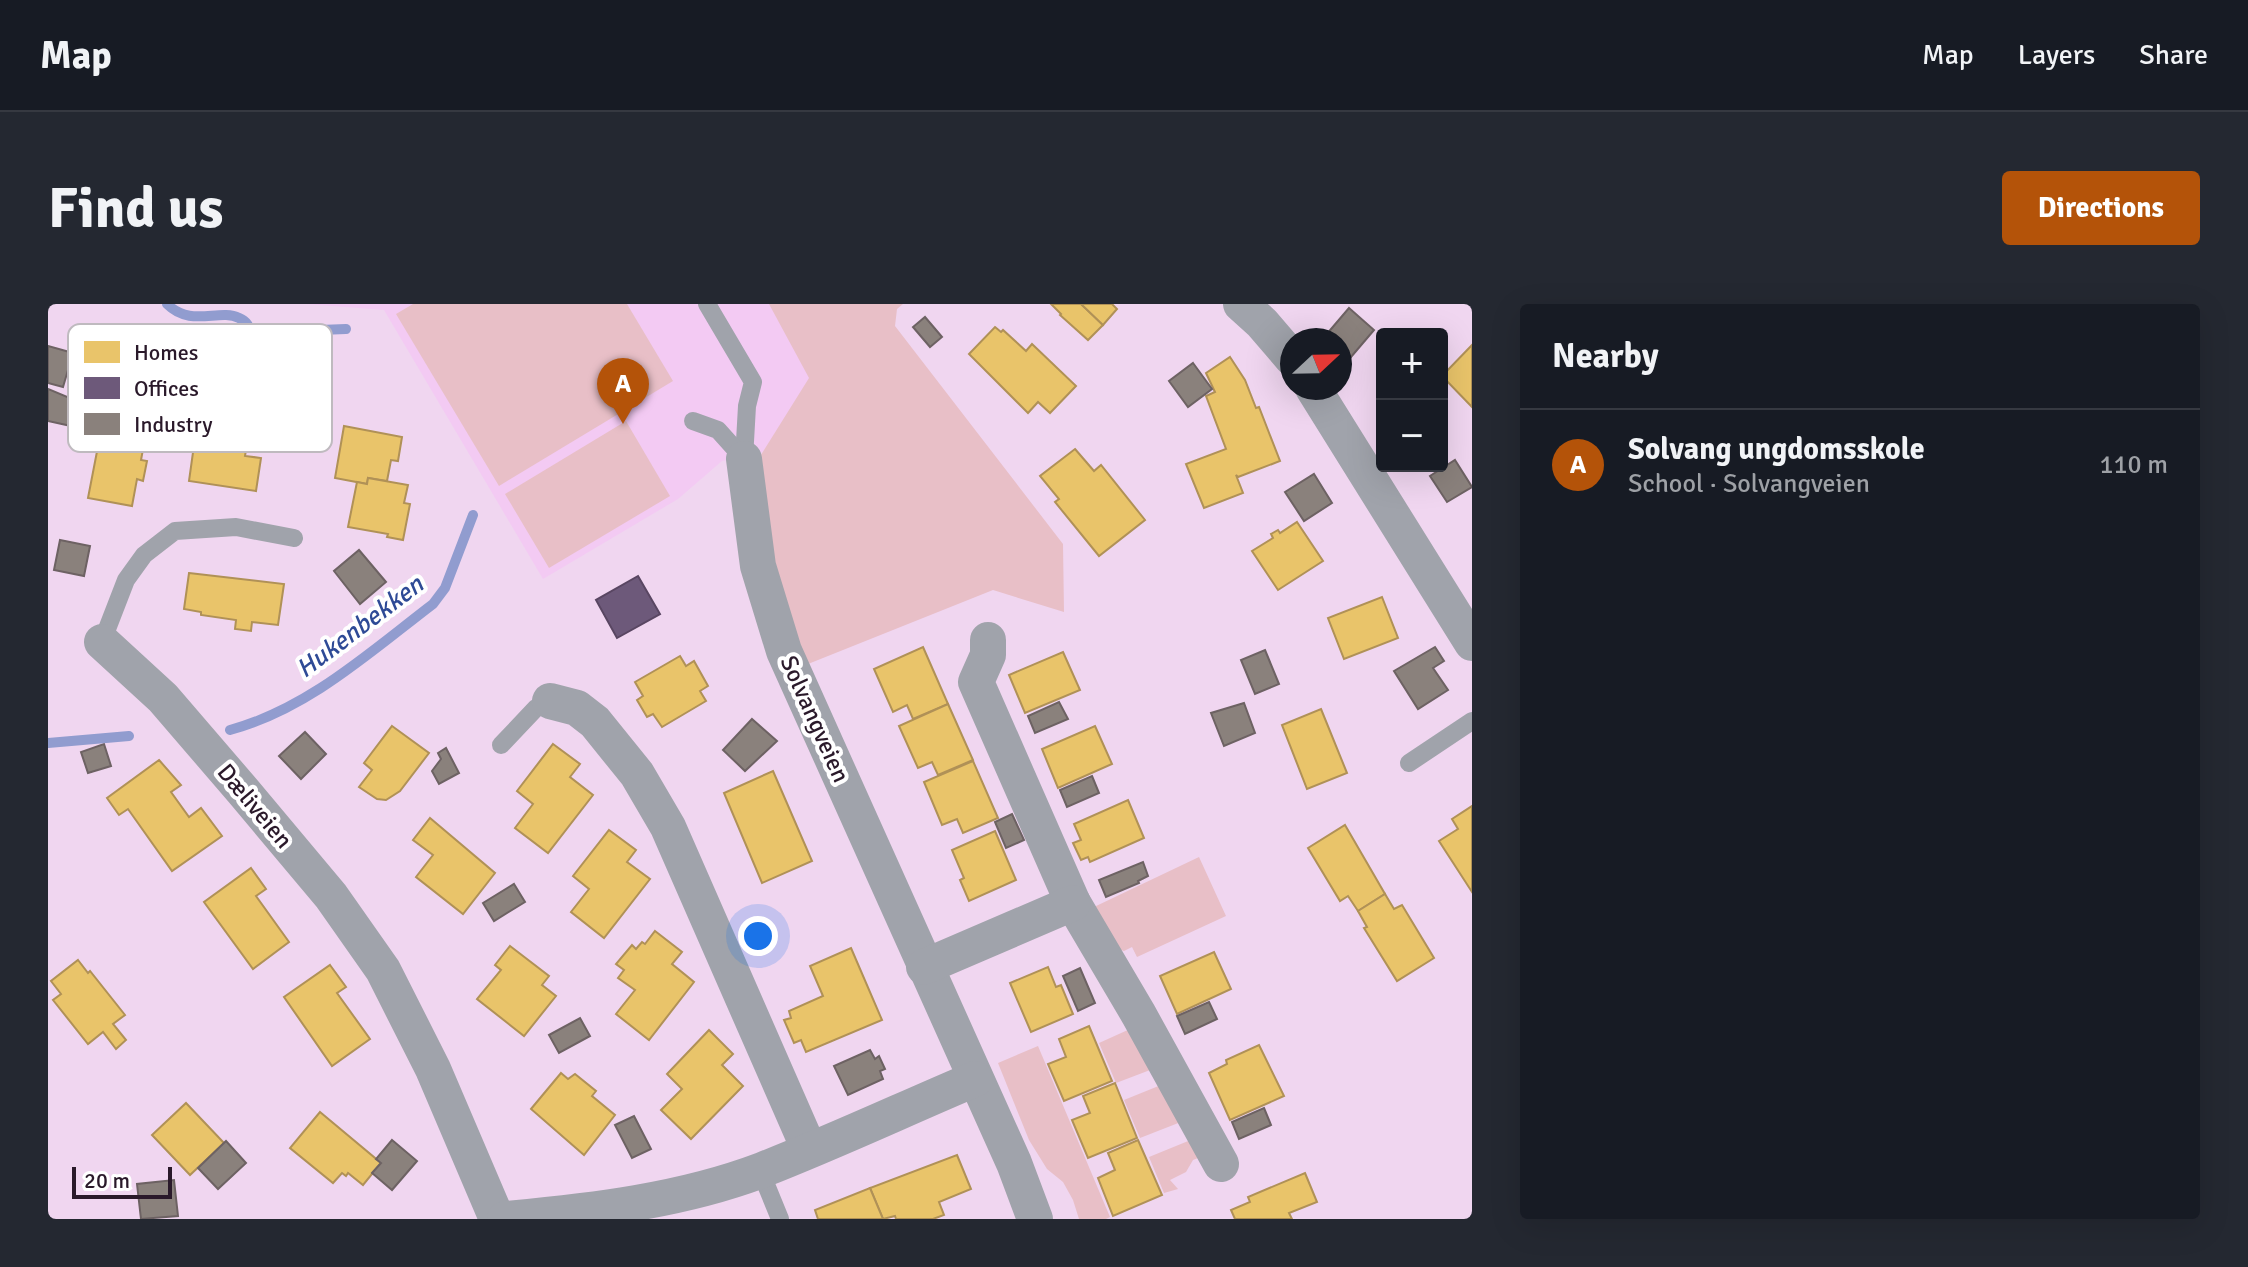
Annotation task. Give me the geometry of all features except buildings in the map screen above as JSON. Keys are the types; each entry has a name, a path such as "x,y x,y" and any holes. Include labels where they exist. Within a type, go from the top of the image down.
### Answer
{"street":[{"path":"1241,304 1280,344"},
{"path":"1320,400 1472,643"},
{"name":"Solvangveien","path":"744,459 758,566 784,651 1014,1163 1035,1219"},
{"path":"988,640 988,655 976,682 1073,903 1221,1164"},
{"name":"Dæliveien","path":"102,642 163,698 243,791 331,896 383,970 433,1069 497,1219"},
{"path":"550,701 577,708 595,722 637,774 668,827 809,1149"},
{"path":"924,967 1073,903"},
{"path":"505,1219 591,1211 645,1201 760,1170 975,1079"}],"lane":[{"path":"707,304 753,382 747,406 744,459"},
{"path":"693,421 718,430 744,459"},
{"name":"Dæliveien","path":"102,642 126,580 144,555 175,531 236,527 294,538"},
{"path":"501,745 536,708 550,701"},
{"path":"1409,763 1472,721"},
{"path":"760,1170 780,1219"}],"shaded area":[{"path":"306,304 771,304 829,396 761,453 722,461 678,499 543,579 384,310"},
{"path":"413,304 627,304 673,381 499,486 396,314"},
{"path":"769,304 903,304 897,309 895,326 1063,544 1064,612 993,590 803,666 774,594 759,458 809,378"},
{"path":"626,421 670,496 549,568 505,494"},
{"path":"1199,857 1226,916 1137,957 1132,947 1124,951 1118,949 1094,907"},
{"path":"1130,1029 1158,1067 1116,1083 1099,1043"},
{"path":"1038,1046 1110,1217 1106,1219 1079,1219 1063,1182 1047,1169 1029,1140 998,1063"},
{"path":"1161,1085 1186,1120 1140,1138 1124,1100"},
{"path":"1198,1137 1198,1158 1193,1160 1186,1172 1170,1180 1178,1189 1164,1193 1149,1157"}],"waterway":[{"name":"Hukenbekken","path":"167,304 186,315 231,316 247,324"},
{"name":"Hukenbekken","path":"332,330 346,329"},
{"name":"Hukenbekken","path":"230,730 259,721 312,694 433,604 445,588 473,515"},
{"name":"Hukenbekken","path":"48,743 129,736"}],"place":[{"name":"Solvang ungdomsskole","path":"623,424"}]}
